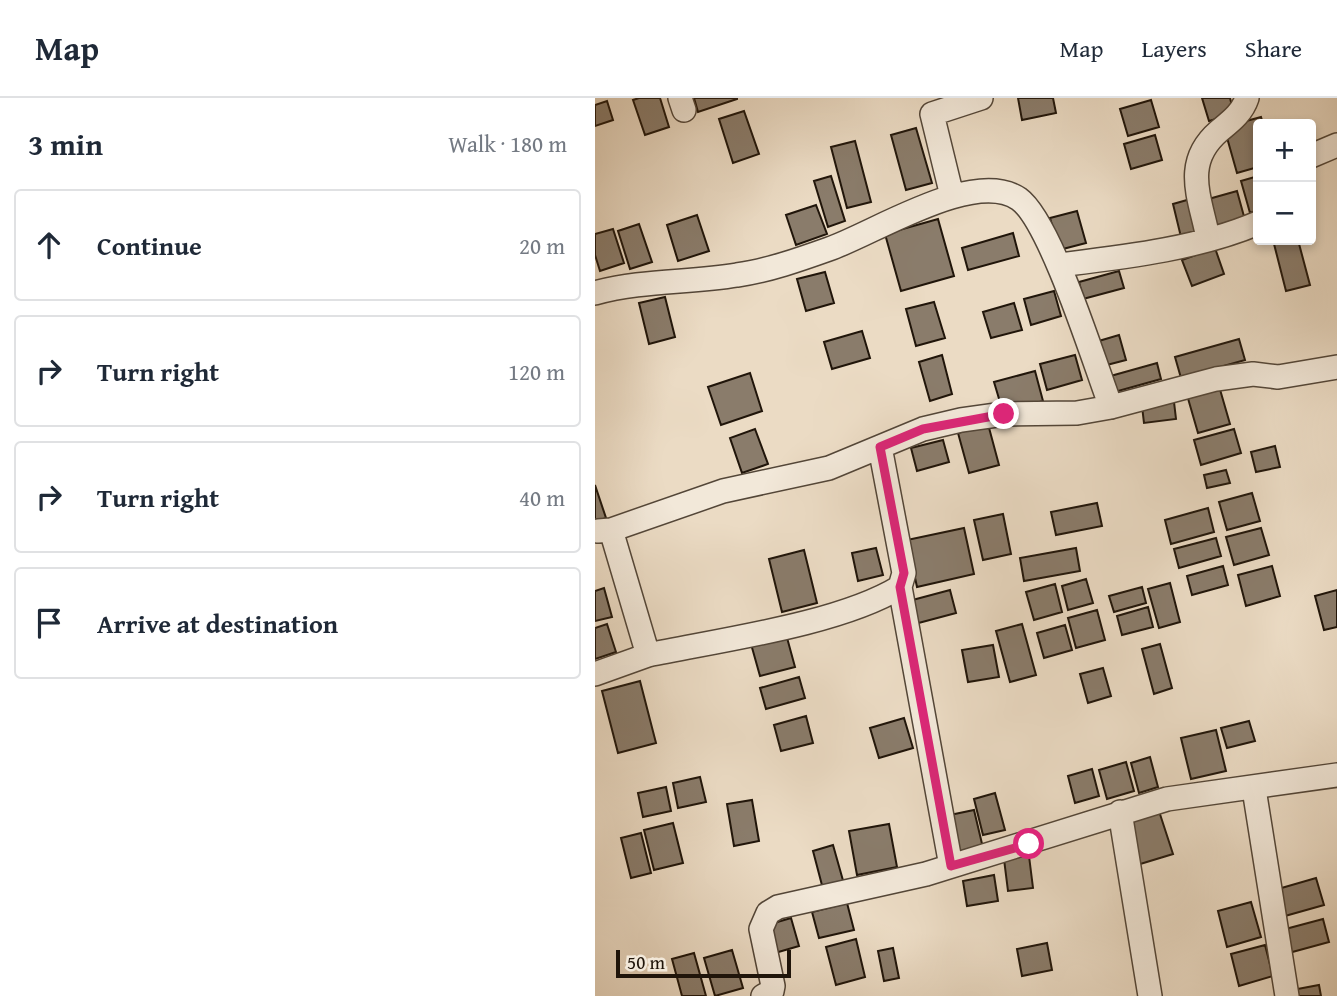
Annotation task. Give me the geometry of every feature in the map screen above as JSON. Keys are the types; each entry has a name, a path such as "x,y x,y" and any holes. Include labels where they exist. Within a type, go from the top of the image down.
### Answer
{"street":[{"path":"951,196 932,114 981,98"},
{"path":"1208,238 1196,165 1205,143 1243,110 1247,98"},
{"path":"1316,154 1337,145"},
{"path":"595,293 649,282 739,275 829,249 951,196 996,190 1019,200 1036,220 1059,265 1111,407"},
{"path":"1059,265 1117,257 1238,232 1253,225"},
{"path":"648,655 603,530 723,491 829,468 923,429 961,420 1004,414 1077,413 1111,407 1216,379 1253,374 1278,377 1337,368"},
{"path":"880,447 904,573 900,587 951,866"},
{"path":"595,674 648,655 800,622 877,601 900,587"},
{"path":"767,995 773,986 772,974 761,929 768,913 790,904 951,866 1167,799 1221,790 1254,789 1337,775"},
{"path":"1254,789 1287,996"},
{"path":"1120,812 1150,996"}],"building":[{"path":"660,98 669,127 645,135 633,100"},
{"path":"694,98 737,98 737,99 698,112"},
{"path":"1018,98 1053,98 1056,113 1022,120"},
{"path":"1202,98 1230,98 1234,114 1209,121"},
{"path":"1151,100 1159,127 1128,136 1120,109"},
{"path":"607,101 613,120 595,126 595,105"},
{"path":"744,111 759,154 733,163 719,119"},
{"path":"1253,119 1253,168 1237,173 1224,127"},
{"path":"916,128 932,183 906,190 891,135"},
{"path":"1155,135 1162,160 1131,169 1124,144"},
{"path":"855,141 871,202 847,208 831,147"},
{"path":"831,176 845,221 828,227 814,181"},
{"path":"1253,177 1253,212 1250,213 1241,181"},
{"path":"1237,191 1245,220 1214,229 1205,200"},
{"path":"1194,198 1203,231 1181,237 1173,204"},
{"path":"816,205 827,234 796,245 786,215"},
{"path":"1077,211 1086,243 1059,250 1050,218"},
{"path":"697,215 709,251 678,261 667,225"},
{"path":"938,219 954,276 901,291 885,234"},
{"path":"639,224 652,262 630,269 618,231"},
{"path":"613,229 624,263 600,271 595,255 595,234"},
{"path":"1013,233 1019,256 968,270 962,248"},
{"path":"1274,245 1299,245 1310,285 1286,291"},
{"path":"1215,248 1224,274 1192,286 1182,260"},
{"path":"1119,271 1124,288 1083,299 1079,282"},
{"path":"825,272 834,303 806,311 797,279"},
{"path":"1054,291 1061,316 1031,325 1024,299"},
{"path":"665,297 675,337 649,344 639,303"},
{"path":"934,302 945,338 916,346 906,309"},
{"path":"1014,303 1022,330 991,338 983,312"},
{"path":"862,331 870,358 832,369 824,342"},
{"path":"1119,335 1126,360 1099,367 1092,343"},
{"path":"1239,339 1245,360 1181,378 1175,357"},
{"path":"942,355 952,394 930,401 919,362"},
{"path":"1075,355 1082,380 1047,390 1040,364"},
{"path":"1157,363 1161,379 1111,393 1107,377"},
{"path":"1035,371 1043,401 1003,412 994,382"},
{"path":"750,373 762,411 721,425 708,387"},
{"path":"1219,386 1230,424 1198,433 1187,395"},
{"path":"1174,402 1176,419 1144,423 1142,406"},
{"path":"988,424 999,465 969,473 958,433"},
{"path":"755,429 768,464 742,473 730,438"},
{"path":"1234,429 1241,453 1201,465 1194,440"},
{"path":"943,440 949,462 917,471 911,448"},
{"path":"1275,446 1280,467 1256,472 1251,452"},
{"path":"1226,470 1230,483 1207,488 1204,475"},
{"path":"595,485 606,518 595,522"},
{"path":"1252,493 1260,521 1227,530 1219,502"},
{"path":"1097,503 1102,526 1056,535 1051,512"},
{"path":"1208,508 1214,532 1171,544 1165,520"},
{"path":"1003,514 1011,554 983,560 974,520"},
{"path":"964,528 974,574 917,587 907,540"},
{"path":"1261,528 1269,555 1234,565 1226,537"},
{"path":"1216,538 1221,556 1179,568 1174,549"},
{"path":"876,548 883,575 858,581 852,553"},
{"path":"1076,548 1080,571 1024,581 1020,558"},
{"path":"804,550 817,603 782,612 769,559"},
{"path":"1223,566 1228,585 1192,595 1187,576"},
{"path":"1272,566 1280,596 1246,606 1238,575"},
{"path":"1086,579 1093,603 1068,610 1062,586"},
{"path":"1170,583 1180,622 1159,628 1148,589"},
{"path":"1055,584 1062,612 1034,620 1026,592"},
{"path":"1142,587 1146,603 1114,612 1109,596"},
{"path":"604,588 612,617 595,621 595,591"},
{"path":"950,590 956,613 911,625 905,602"},
{"path":"1337,590 1337,627 1324,630 1315,596"},
{"path":"1148,607 1153,627 1122,635 1117,616"},
{"path":"1097,610 1105,640 1076,648 1068,618"},
{"path":"607,624 616,652 595,659 595,628"},
{"path":"1022,624 1036,675 1010,682 996,631"},
{"path":"1065,625 1072,650 1044,658 1037,633"},
{"path":"786,634 795,667 760,676 751,644"},
{"path":"1160,644 1172,688 1154,694 1142,649"},
{"path":"993,645 999,677 968,682 962,650"},
{"path":"1103,668 1111,696 1088,703 1080,674"},
{"path":"799,677 805,698 766,709 760,688"},
{"path":"640,681 656,743 618,753 602,691"},
{"path":"806,716 813,743 781,751 774,725"},
{"path":"904,718 913,748 879,758 870,728"},
{"path":"1249,721 1255,741 1227,748 1221,728"},
{"path":"1216,730 1226,771 1191,779 1181,738"},
{"path":"1150,757 1158,787 1139,793 1131,763"},
{"path":"1126,762 1134,791 1107,799 1099,770"},
{"path":"1092,769 1099,796 1075,803 1068,776"},
{"path":"700,777 706,802 678,808 673,783"},
{"path":"666,787 671,811 643,817 638,793"},
{"path":"995,793 1005,830 983,835 974,799"},
{"path":"752,800 759,841 734,846 727,804"},
{"path":"1158,808 1173,854 1137,865 1122,819"},
{"path":"974,810 983,848 953,854 945,816"},
{"path":"673,823 683,863 654,870 644,830"},
{"path":"889,824 897,867 857,875 849,831"},
{"path":"641,833 651,873 631,878 621,838"},
{"path":"833,845 844,884 823,889 813,851"},
{"path":"1029,856 1033,888 1008,891 1004,859"},
{"path":"994,875 998,901 967,906 963,881"},
{"path":"1316,878 1324,905 1278,918 1271,891"},
{"path":"1251,902 1261,937 1227,947 1218,911"},
{"path":"847,903 854,930 819,938 812,912"},
{"path":"791,918 799,946 775,953 767,925"},
{"path":"1323,919 1329,942 1285,954 1278,931"},
{"path":"856,939 865,977 836,985 826,947"},
{"path":"1047,943 1052,970 1022,976 1017,949"},
{"path":"1265,945 1273,976 1239,986 1231,954"},
{"path":"893,948 899,978 884,981 878,951"},
{"path":"732,950 743,988 715,996 704,958"},
{"path":"694,953 706,996 682,996 672,959"},
{"path":"1319,985 1321,996 1293,996 1292,990"}],"route":[{"path":"1004,414 923,429 880,447 904,573 900,587 951,866 1029,844"}]}
